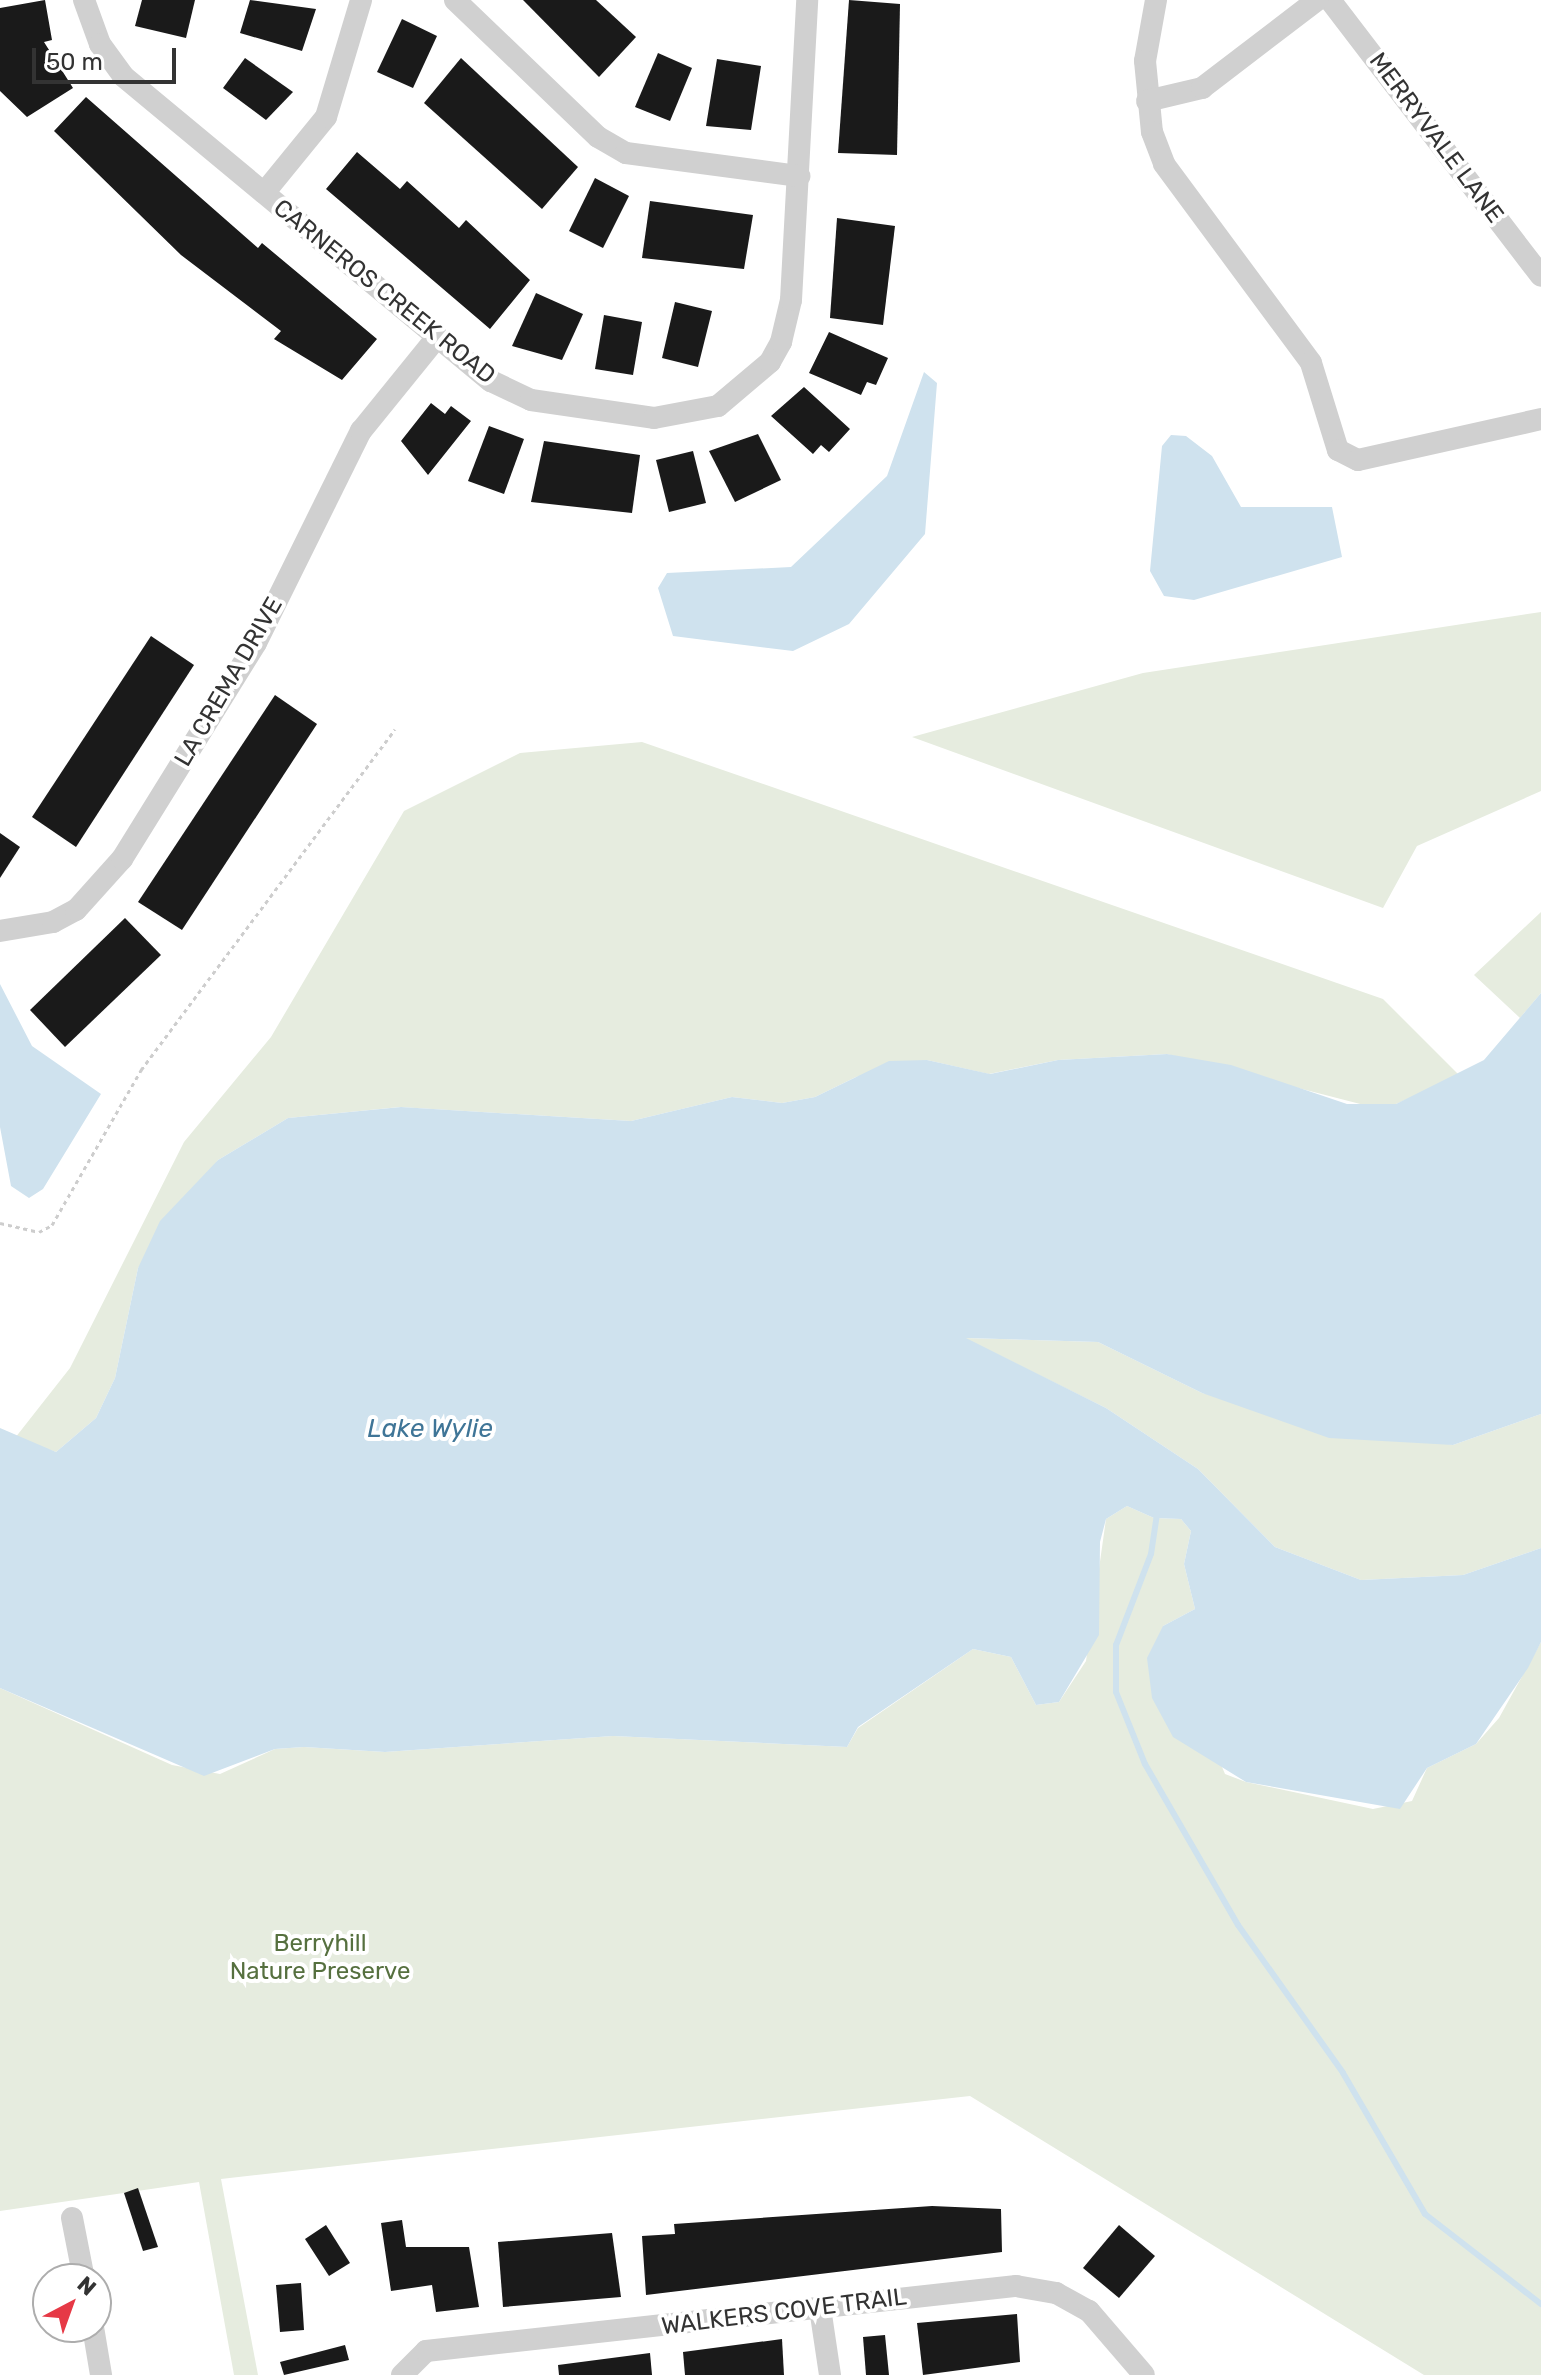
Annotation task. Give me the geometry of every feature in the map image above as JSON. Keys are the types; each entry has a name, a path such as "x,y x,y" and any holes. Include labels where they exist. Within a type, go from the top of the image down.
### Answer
{"street":[{"name":"CARNEROS CREEK ROAD","path":"84,0 100,44 123,76 491,381 531,400 654,418 718,406 770,362 784,333 799,176 807,0"},
{"path":"264,193 326,117 361,0"},
{"path":"455,0 598,137 626,153 799,176"},
{"path":"1156,0 1145,61 1147,101 1164,164 1311,363 1338,450 1358,460 1541,419"},
{"path":"1147,101 1202,88 1317,0"},
{"name":"MERRYVALE LANE","path":"1330,0 1541,276"},
{"name":"LA CREMA DRIVE","path":"0,931 53,922 76,910 122,859 256,643 356,439 437,337"},
{"path":"72,2218 81,2263"},
{"name":"WALKERS COVE TRAIL","path":"402,2375 426,2351 1036,2287 1089,2311 1144,2375"},
{"path":"820,2308 830,2375"},
{"path":"96,2343 101,2375"}],"path":[{"path":"0,1223 39,1232 52,1225 141,1070 395,729"}],"green space":[{"path":"1541,612 1541,791 1417,846 1383,908 912,737 1143,673"},
{"path":"642,742 1383,999 1460,1076 1396,1104 1368,1106 1167,1054 1058,1060 989,1074 927,1060 856,1077 815,1097 782,1103 732,1097 631,1121 400,1107 288,1118 218,1160 138,1268 115,1378 96,1418 56,1452 15,1438 70,1368 184,1142 271,1037 404,811 520,753"},
{"path":"1541,912 1541,993 1520,1018 1474,975"},
{"path":"964,1338 1098,1342 1202,1393 1453,1445 1541,1414 1541,1548 1463,1575 1361,1580 1275,1547 1198,1469 1106,1408"},
{"name":"Berryhill Nature Preserve","path":"1127,1506 1154,1518 1181,1519 1191,1531 1184,1564 1195,1609 1163,1626 1225,1774 1246,1782 1373,1809 1412,1801 1427,1768 1476,1744 1499,1718 1541,1642 1541,2375 1424,2375 970,2096 221,2179 258,2375 234,2375 199,2182 0,2211 0,1688 172,1765 220,1774 275,1749 304,1747 385,1752 613,1736 847,1747 858,1728 973,1649 1011,1657 1036,1705 1059,1702 1086,1661 1106,1519"}],"water":[{"path":"924,372 937,383 925,534 849,624 793,651 673,636 658,588 667,573 791,567 887,476"},
{"path":"1171,435 1186,436 1212,456 1241,507 1332,507 1342,557 1194,600 1164,596 1150,571 1162,446"},
{"path":"0,984 32,1046 101,1094 43,1189 29,1198 11,1186 0,1127"},
{"name":"Lake Wylie","path":"1541,993 1541,1414 1453,1445 1329,1438 1202,1393 1098,1342 966,1338 1106,1408 1198,1469 1275,1547 1361,1580 1463,1575 1541,1548 1541,1642 1528,1668 1476,1744 1427,1768 1400,1809 1246,1782 1173,1737 1152,1698 1147,1658 1163,1626 1195,1609 1184,1564 1191,1531 1181,1519 1154,1518 1127,1506 1106,1519 1100,1542 1099,1635 1059,1702 1036,1705 1011,1657 973,1649 858,1727 847,1747 613,1736 385,1752 304,1747 275,1749 204,1776 0,1688 0,1428 56,1452 96,1418 115,1378 138,1268 160,1221 218,1160 288,1118 401,1107 631,1121 732,1097 782,1103 815,1097 889,1061 927,1060 990,1074 1058,1060 1167,1054 1231,1065 1347,1104 1396,1104 1484,1060"}],"building":[{"path":"45,0 52,40 44,42 73,88 27,117 0,91 0,8"},
{"path":"142,0 195,0 186,38 135,26"},
{"path":"250,0 316,9 302,51 240,33"},
{"path":"523,0 596,0 636,37 599,77"},
{"path":"849,0 900,4 897,155 838,153"},
{"path":"402,19 437,36 413,88 377,72"},
{"path":"658,53 692,68 670,121 635,107"},
{"path":"245,58 293,92 266,120 223,88"},
{"path":"461,58 578,167 542,209 424,103"},
{"path":"717,59 761,66 751,130 706,126"},
{"path":"86,97 258,248 262,243 377,339 342,380 274,339 281,331 181,255 54,131"},
{"path":"357,152 400,189 407,181 459,228 466,220 530,280 490,329 326,189"},
{"path":"595,178 629,196 603,248 569,231"},
{"path":"650,201 753,215 744,269 642,258"},
{"path":"837,218 895,226 883,325 830,318"},
{"path":"536,293 583,314 562,360 512,346"},
{"path":"675,302 712,311 698,367 662,358"},
{"path":"604,315 642,322 633,375 595,369"},
{"path":"829,332 888,358 876,385 867,382 861,395 809,373"},
{"path":"804,387 850,429 829,452 821,445 813,454 771,416"},
{"path":"431,403 445,414 451,406 471,421 428,475 401,441"},
{"path":"489,426 524,439 504,494 468,481"},
{"path":"758,434 781,480 735,502 709,451"},
{"path":"544,441 640,455 632,513 531,502"},
{"path":"693,451 706,503 669,512 656,460"},
{"path":"151,636 194,665 76,847 32,817"},
{"path":"275,695 317,724 182,930 138,902"},
{"path":"0,833 20,847 0,878"},
{"path":"125,918 161,955 65,1047 30,1010"},
{"path":"138,2188 158,2247 143,2251 124,2193"},
{"path":"932,2206 1001,2209 1002,2252 646,2295 642,2236 675,2234 674,2224"},
{"path":"402,2220 406,2247 469,2247 479,2307 436,2312 432,2285 391,2291 381,2223"},
{"path":"326,2225 350,2263 329,2276 305,2239"},
{"path":"1119,2225 1155,2256 1119,2298 1083,2268"},
{"path":"612,2233 621,2297 503,2307 498,2242"},
{"path":"301,2283 304,2330 280,2332 276,2285"},
{"path":"1017,2314 1020,2362 923,2375 917,2323"},
{"path":"885,2335 889,2375 866,2375 863,2337"},
{"path":"782,2339 784,2375 685,2375 683,2352"},
{"path":"345,2345 349,2360 284,2375 280,2362"},
{"path":"650,2353 652,2375 559,2375 558,2365"}],"waterway":[{"path":"1157,1514 1151,1554 1116,1645 1116,1692 1145,1764 1238,1925 1343,2073 1425,2214 1541,2304"}]}
